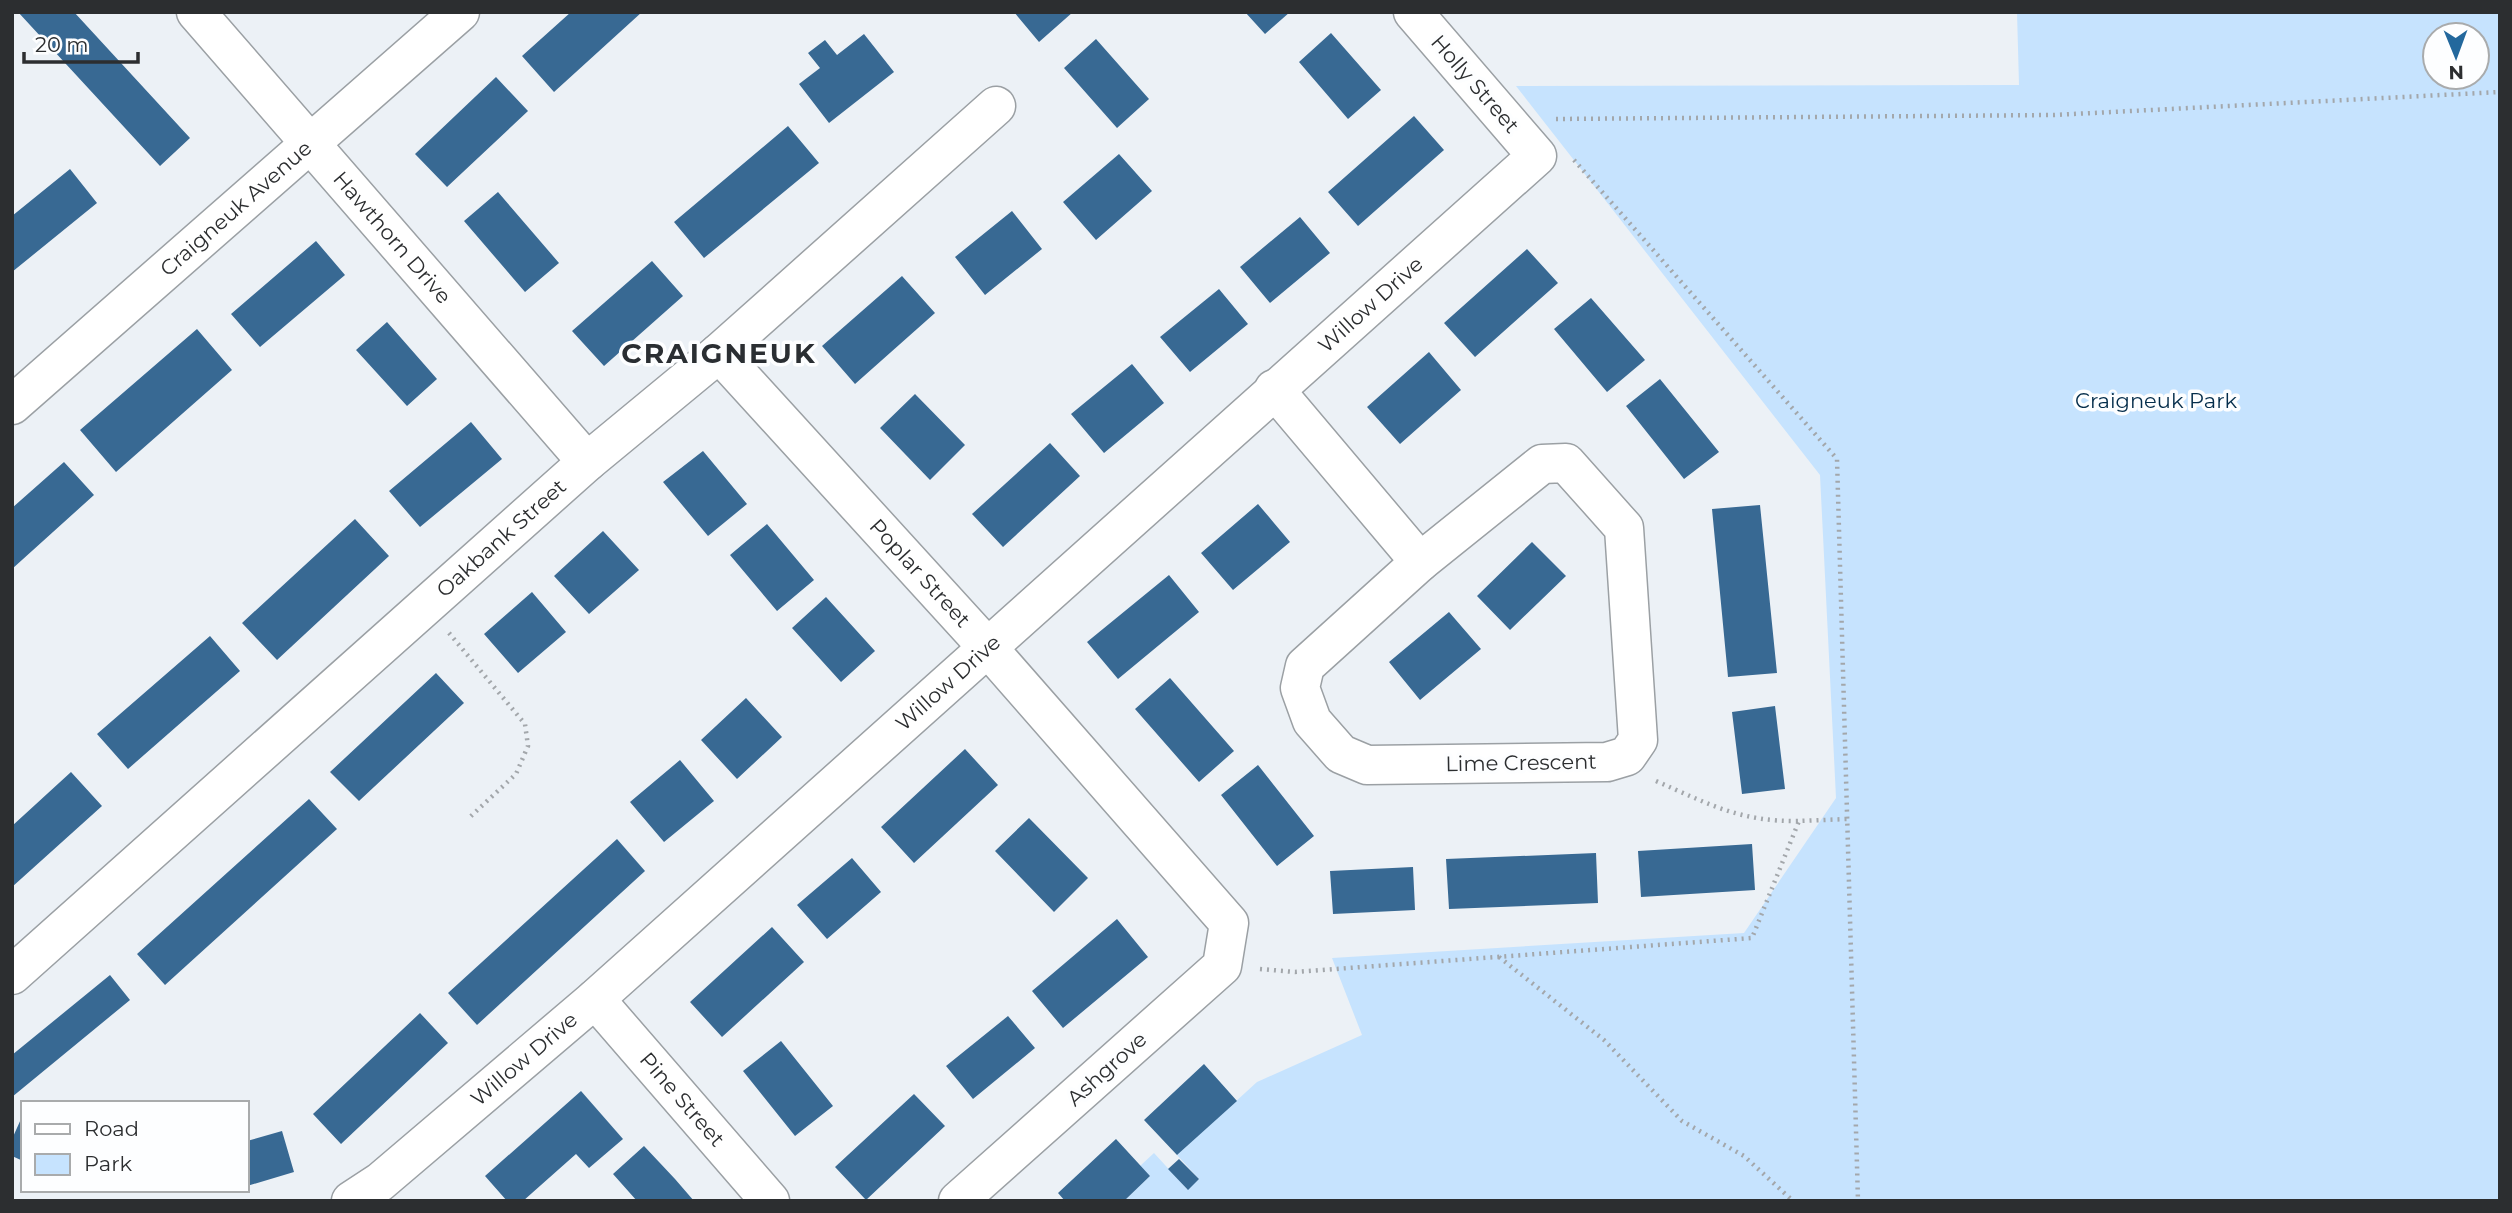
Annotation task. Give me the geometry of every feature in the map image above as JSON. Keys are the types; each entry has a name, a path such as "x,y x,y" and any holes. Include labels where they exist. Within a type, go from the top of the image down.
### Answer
{"street":[{"name":"Hawthorn Drive","path":"197,12 587,462"},
{"name":"Craigneuk Avenue","path":"12,405 460,12"},
{"name":"Holly Street","path":"1413,12 1536,156"},
{"name":"Oakbank Street","path":"12,975 428,607 587,462 719,353 996,106"},
{"name":"Willow Drive","path":"351,1201 380,1182 595,999 1536,156"},
{"name":"Poplar Street","path":"719,353 988,648 1229,923 1222,966"},
{"path":"1274,389 1420,562"},
{"name":"Lime Crescent","path":"1566,463 1624,528 1638,740 1627,757 1607,762 1367,765 1340,754 1312,721 1300,688 1305,666 1420,562 1542,464 1566,463"},
{"name":"Ashgrove","path":"958,1201 1222,966"},
{"name":"Pine Street","path":"595,999 769,1201"}],"path":[{"path":"1504,119 2054,115 2500,92"},
{"path":"1536,156 1570,156 1837,459 1858,1201"},
{"path":"428,607 525,724 528,746 516,774 470,817"},
{"path":"1627,757 1640,773 1729,812 1763,822 1847,819"},
{"path":"1222,966 1295,972 1752,938 1799,821"},
{"path":"1499,957 1604,1040 1682,1121 1744,1156 1793,1201"}],"green space":[{"name":"Craigneuk Park","path":"2017,12 2500,12 2500,1201 1124,1201 1150,1176 1140,1166 1154,1153 1187,1189 1199,1179 1177,1155 1257,1082 1362,1035 1332,958 1744,933 1836,798 1820,475 1516,86 2019,85"}],"building":[{"path":"18,12 74,12 190,138 160,166"},
{"path":"571,12 642,12 554,92 522,56"},
{"path":"1014,12 1073,12 1039,42"},
{"path":"1245,12 1290,12 1265,34"},
{"path":"1331,33 1381,90 1348,119 1299,62"},
{"path":"864,34 894,72 829,123 799,84 820,68 808,53 825,40 837,55"},
{"path":"1096,39 1149,99 1117,128 1064,68"},
{"path":"496,77 528,111 447,187 415,154"},
{"path":"1414,116 1444,150 1358,226 1328,192"},
{"path":"788,126 819,163 704,258 674,222"},
{"path":"1119,154 1152,191 1096,240 1063,202"},
{"path":"70,169 97,203 12,272 12,216"},
{"path":"498,192 559,263 525,292 464,221"},
{"path":"1012,211 1042,249 985,295 955,257"},
{"path":"1300,217 1330,253 1270,303 1240,267"},
{"path":"316,241 345,275 260,347 231,314"},
{"path":"1527,249 1558,283 1475,357 1444,323"},
{"path":"652,261 683,296 604,366 572,331"},
{"path":"902,276 935,313 855,384 822,346"},
{"path":"1219,289 1248,324 1190,372 1160,337"},
{"path":"1591,298 1645,360 1607,392 1554,329"},
{"path":"387,322 437,379 407,406 356,350"},
{"path":"197,329 232,370 116,472 80,430"},
{"path":"1429,352 1461,390 1400,444 1367,407"},
{"path":"1132,364 1164,403 1104,453 1071,414"},
{"path":"1660,379 1719,452 1684,479 1626,406"},
{"path":"915,394 965,445 930,480 880,428"},
{"path":"471,422 502,459 420,527 389,491"},
{"path":"1050,443 1080,476 1003,547 972,514"},
{"path":"703,451 747,504 708,536 663,482"},
{"path":"64,462 94,495 12,569 12,508"},
{"path":"1258,504 1290,542 1233,590 1201,553"},
{"path":"1760,505 1777,673 1728,677 1712,509"},
{"path":"355,519 389,556 277,660 242,623"},
{"path":"767,524 814,580 777,611 730,555"},
{"path":"603,531 639,570 589,614 554,576"},
{"path":"1532,542 1566,576 1510,630 1477,596"},
{"path":"1169,575 1199,612 1118,679 1087,642"},
{"path":"532,592 566,632 518,673 484,634"},
{"path":"826,597 875,651 841,682 792,628"},
{"path":"1449,612 1481,649 1420,700 1389,662"},
{"path":"210,636 240,671 128,769 97,734"},
{"path":"436,673 464,703 359,801 330,772"},
{"path":"1170,678 1234,751 1199,782 1135,709"},
{"path":"746,698 782,737 737,779 701,740"},
{"path":"1775,706 1785,789 1742,794 1732,712"},
{"path":"965,749 998,785 914,863 881,827"},
{"path":"680,760 714,801 664,842 630,802"},
{"path":"1258,765 1314,836 1277,866 1221,795"},
{"path":"71,772 102,806 12,887 12,826"},
{"path":"309,799 337,829 165,985 137,954"},
{"path":"1029,818 1088,878 1054,912 995,851"},
{"path":"617,839 645,871 477,1025 448,993"},
{"path":"1752,844 1755,890 1641,897 1638,851"},
{"path":"1596,853 1598,903 1449,909 1446,859"},
{"path":"852,858 881,892 827,939 797,905"},
{"path":"1413,867 1415,910 1333,914 1330,871"},
{"path":"1117,919 1148,957 1063,1028 1032,991"},
{"path":"772,927 804,962 722,1037 690,1002"},
{"path":"110,975 130,1000 12,1097 12,1055"},
{"path":"420,1013 448,1043 341,1144 313,1114"},
{"path":"1008,1016 1035,1048 973,1099 946,1066"},
{"path":"781,1041 833,1106 795,1136 743,1071"},
{"path":"1204,1064 1237,1101 1177,1155 1144,1120"},
{"path":"581,1091 623,1139 589,1168 576,1154 523,1201 507,1201 485,1176"},
{"path":"914,1094 945,1126 866,1200 835,1167"},
{"path":"21,1119 21,1160 12,1156 12,1139"},
{"path":"282,1131 294,1172 248,1186 248,1141"},
{"path":"1116,1139 1150,1176 1124,1201 1065,1201 1058,1193"},
{"path":"644,1146 694,1201 637,1201 613,1174"},
{"path":"1179,1159 1199,1179 1188,1190 1168,1169"}],"district":[{"name":"CRAIGNEUK","path":"719,353"}]}
